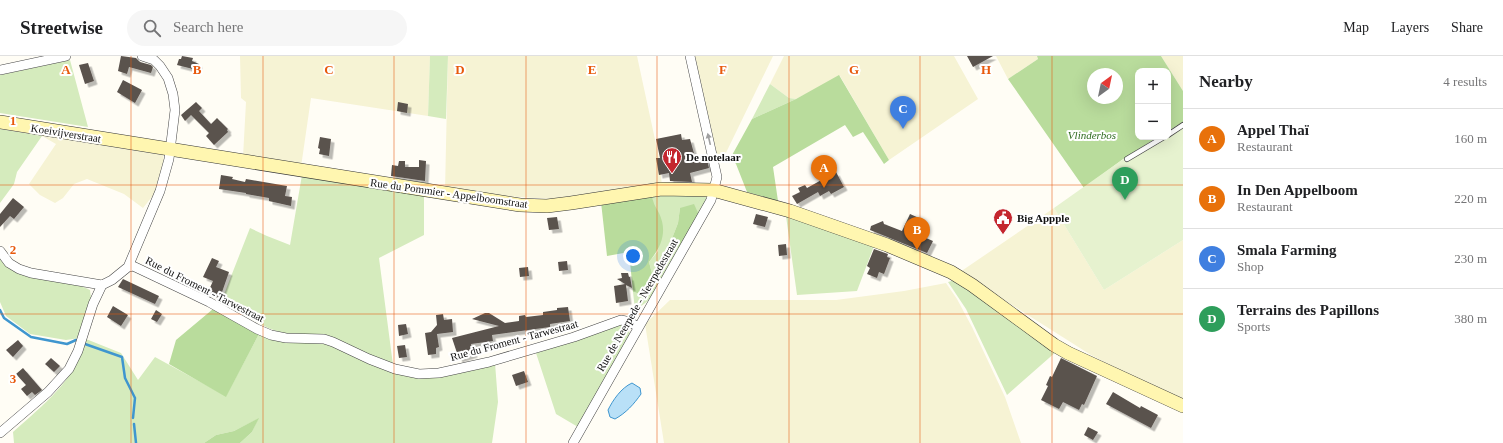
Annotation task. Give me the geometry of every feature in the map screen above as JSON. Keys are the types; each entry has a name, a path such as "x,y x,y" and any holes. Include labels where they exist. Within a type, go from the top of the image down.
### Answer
{"street":[{"path":"0,70 66,56"},
{"path":"0,251 9,263 25,271 102,285 112,280 128,267 160,191 170,150 175,110 173,94 168,78 154,60 142,56"},
{"name":"Rue de Neerpede - Neerpedestraat","path":"573,443 711,200 717,177 690,56"},
{"name":"Koeivijverstraat","path":"0,122 108,139"},
{"name":"Rue du Pommier - Appelboomstraat","path":"108,139 520,205 547,206 662,189 713,190 790,211 887,245 951,272 972,285 1054,345 1068,353 1183,406"},
{"name":"Rue du Froment - Tarwestraat","path":"128,267 133,266 202,298 270,335 286,338 324,339 388,367 419,374 440,373 489,362 574,337 621,320 630,322 638,327"},
{"path":"0,433 48,392 69,370 78,351 93,304 102,285"}],"lane":[{"path":"1171,133 1183,125"},
{"path":"1127,159 1159,140"}],"shaded area":[{"path":"240,56 430,56 428,116 311,98 301,167 243,157 246,102 241,98"},
{"path":"448,56 637,56 659,158 662,186 551,199 445,190"},
{"path":"695,56 773,56 721,163 718,162"},
{"path":"784,56 954,56 978,99 889,160 840,76 796,99 789,98 770,84"},
{"path":"996,56 1037,56 1038,59 1008,79"},
{"path":"1161,56 1183,56 1183,91 1171,72 1171,68 1169,68"},
{"path":"42,136 163,155 165,165 155,193 143,208 124,194 87,179 74,184 63,198 55,203 40,195 29,184 56,144"},
{"path":"1054,208 1104,290 1183,240 1183,403 1091,355 960,272"},
{"path":"946,283 957,299 972,327 1005,397 1021,443 664,443 645,324 670,300 836,300 904,291"}],"green space":[{"path":"430,56 448,56 446,119 428,116"},
{"name":"Vlinderbos","path":"1037,56 1161,56 1169,68 1135,68 1135,140 1153,140 1126,157 1084,188 1008,79 1038,59"},
{"path":"70,60 88,127 0,113 0,75"},
{"name":"Vlinderbos","path":"1171,72 1183,91 1183,122 1171,129"},
{"path":"839,75 889,160 884,164 863,132 853,137 845,125 773,167 778,201 747,192 736,164 731,157 752,119 796,99"},
{"path":"770,84 789,98 796,99 752,119"},
{"path":"1183,122 1183,240 1104,290 1054,208 1126,157 1153,140 1171,140 1171,129"},
{"path":"0,129 42,136 17,172 14,184 0,203"},
{"path":"302,175 424,196 424,235 379,258 393,365 300,335 282,333 268,328 221,302 250,228 290,245"},
{"path":"702,194 707,198 699,215 680,208 678,223 671,241 672,248 681,247 662,283 643,305 635,310 633,292 645,295 655,285 649,262 658,251 659,214 653,204 652,195"},
{"path":"652,195 654,204 662,220 663,233 660,245 649,262 655,285 645,295 633,292 629,252 607,256 601,202"},
{"path":"694,204 699,215 681,247 672,248 671,241 678,223 680,208"},
{"path":"786,216 874,246 857,291 797,295"},
{"path":"0,257 8,268 28,277 77,284 90,290 91,298 80,338 66,340 30,334 6,316 0,302"},
{"path":"958,279 1057,351 1007,395 966,309 948,282"},
{"path":"213,309 259,334 226,397 169,364 176,340"},
{"path":"621,324 628,328 630,335 578,427 556,414 536,353"},
{"path":"259,334 288,343 320,343 331,345 421,378 457,374 495,363 498,402 492,443 240,443 252,432 258,419 234,431 216,435 204,443 14,443 13,432 47,402 57,391 75,367 86,339 121,353 138,380 155,357 226,396"},
{"path":"259,418 252,432 240,443 204,443 216,435 234,431"}],"water":[{"path":"632,383 640,388 641,394 633,405 623,414 615,419 610,417 608,410 612,402 621,391"}],"building":[{"path":"121,56 136,58 140,62 151,65 153,67 151,73 129,67 127,74 118,71"},
{"path":"182,56 193,58 192,61 199,64 197,70 177,65"},
{"path":"967,56 993,56 973,67"},
{"path":"88,63 94,81 85,84 79,65"},
{"path":"123,80 142,90 135,103 117,92"},
{"path":"196,102 202,108 199,111 211,124 217,118 228,129 228,132 214,145 206,136 209,133 191,115 185,121 181,115"},
{"path":"398,102 408,104 407,113 397,111"},
{"path":"681,134 682,140 690,139 695,157 706,155 709,168 690,173 692,182 670,181 669,173 659,175 656,158 660,158 656,139"},
{"path":"320,137 331,139 329,156 319,154 320,149 318,148"},
{"path":"419,160 426,161 425,181 391,176 392,165 398,166 399,161 405,161 405,167 419,167"},
{"path":"830,170 832,174 836,172 844,187 831,194 829,191 820,196 818,192 797,204 792,196 800,192 798,188 805,185 807,188 825,178 823,174"},
{"path":"221,175 233,177 232,179 245,182 246,179 287,186 285,196 292,197 291,206 269,201 269,198 219,189"},
{"path":"13,198 24,207 14,219 10,216 0,227 0,214"},
{"path":"756,214 768,217 765,227 753,224"},
{"path":"910,214 919,218 912,232 933,241 927,253 870,230 871,226 883,221 884,224 902,231"},
{"path":"557,217 559,229 549,230 547,218"},
{"path":"786,244 787,255 779,256 778,245"},
{"path":"874,249 888,254 887,257 890,258 884,274 879,272 877,278 867,274 870,268 867,266"},
{"path":"212,258 219,261 216,267 229,272 220,298 208,292 213,281 203,277"},
{"path":"567,261 568,270 559,271 558,262"},
{"path":"528,267 529,276 520,277 519,268"},
{"path":"621,273 628,273 632,288 626,285 628,301 616,303 614,286 625,284 617,279 622,278"},
{"path":"123,279 159,296 155,304 118,287"},
{"path":"113,306 128,315 121,326 107,317"},
{"path":"568,307 570,321 550,324 550,327 492,335 493,341 471,344 474,354 459,359 452,338 499,326 472,319 485,313 489,313 505,323 519,321 519,316 525,315 526,317 543,315 543,312"},
{"path":"156,310 162,314 157,322 151,319"},
{"path":"443,314 444,320 452,319 453,332 437,334 439,347 436,348 436,354 428,355 425,333 431,332 437,325 436,315"},
{"path":"406,324 408,334 399,336 398,325"},
{"path":"18,340 23,346 13,357 6,350"},
{"path":"405,345 407,357 399,358 397,346"},
{"path":"51,358 60,366 54,372 45,364"},
{"path":"1061,358 1097,376 1084,405 1082,404 1079,410 1063,402 1059,409 1041,400 1048,386 1046,385 1050,376 1052,377"},
{"path":"23,368 42,390 35,395 32,392 27,396 21,389 26,385 16,374"},
{"path":"524,371 528,382 516,386 512,375"},
{"path":"1113,392 1140,408 1141,406 1158,415 1151,428 1106,404"},
{"path":"1088,427 1098,432 1093,440 1084,435"}],"waterway":[{"path":"0,310 4,318 31,337 67,344 76,340"},
{"path":"85,344 122,357 125,378 135,398 133,418"},
{"path":"134,424 136,443"}],"place":[{"name":"Smala Farming","path":"903,129"},
{"name":"De notelaar","path":"672,174"},
{"name":"Appel Thaï","path":"824,188"},
{"name":"Terrains des Papillons","path":"1125,200"},
{"name":"Big Appple","path":"1003,235"},
{"name":"In Den Appelboom","path":"917,250"}]}
